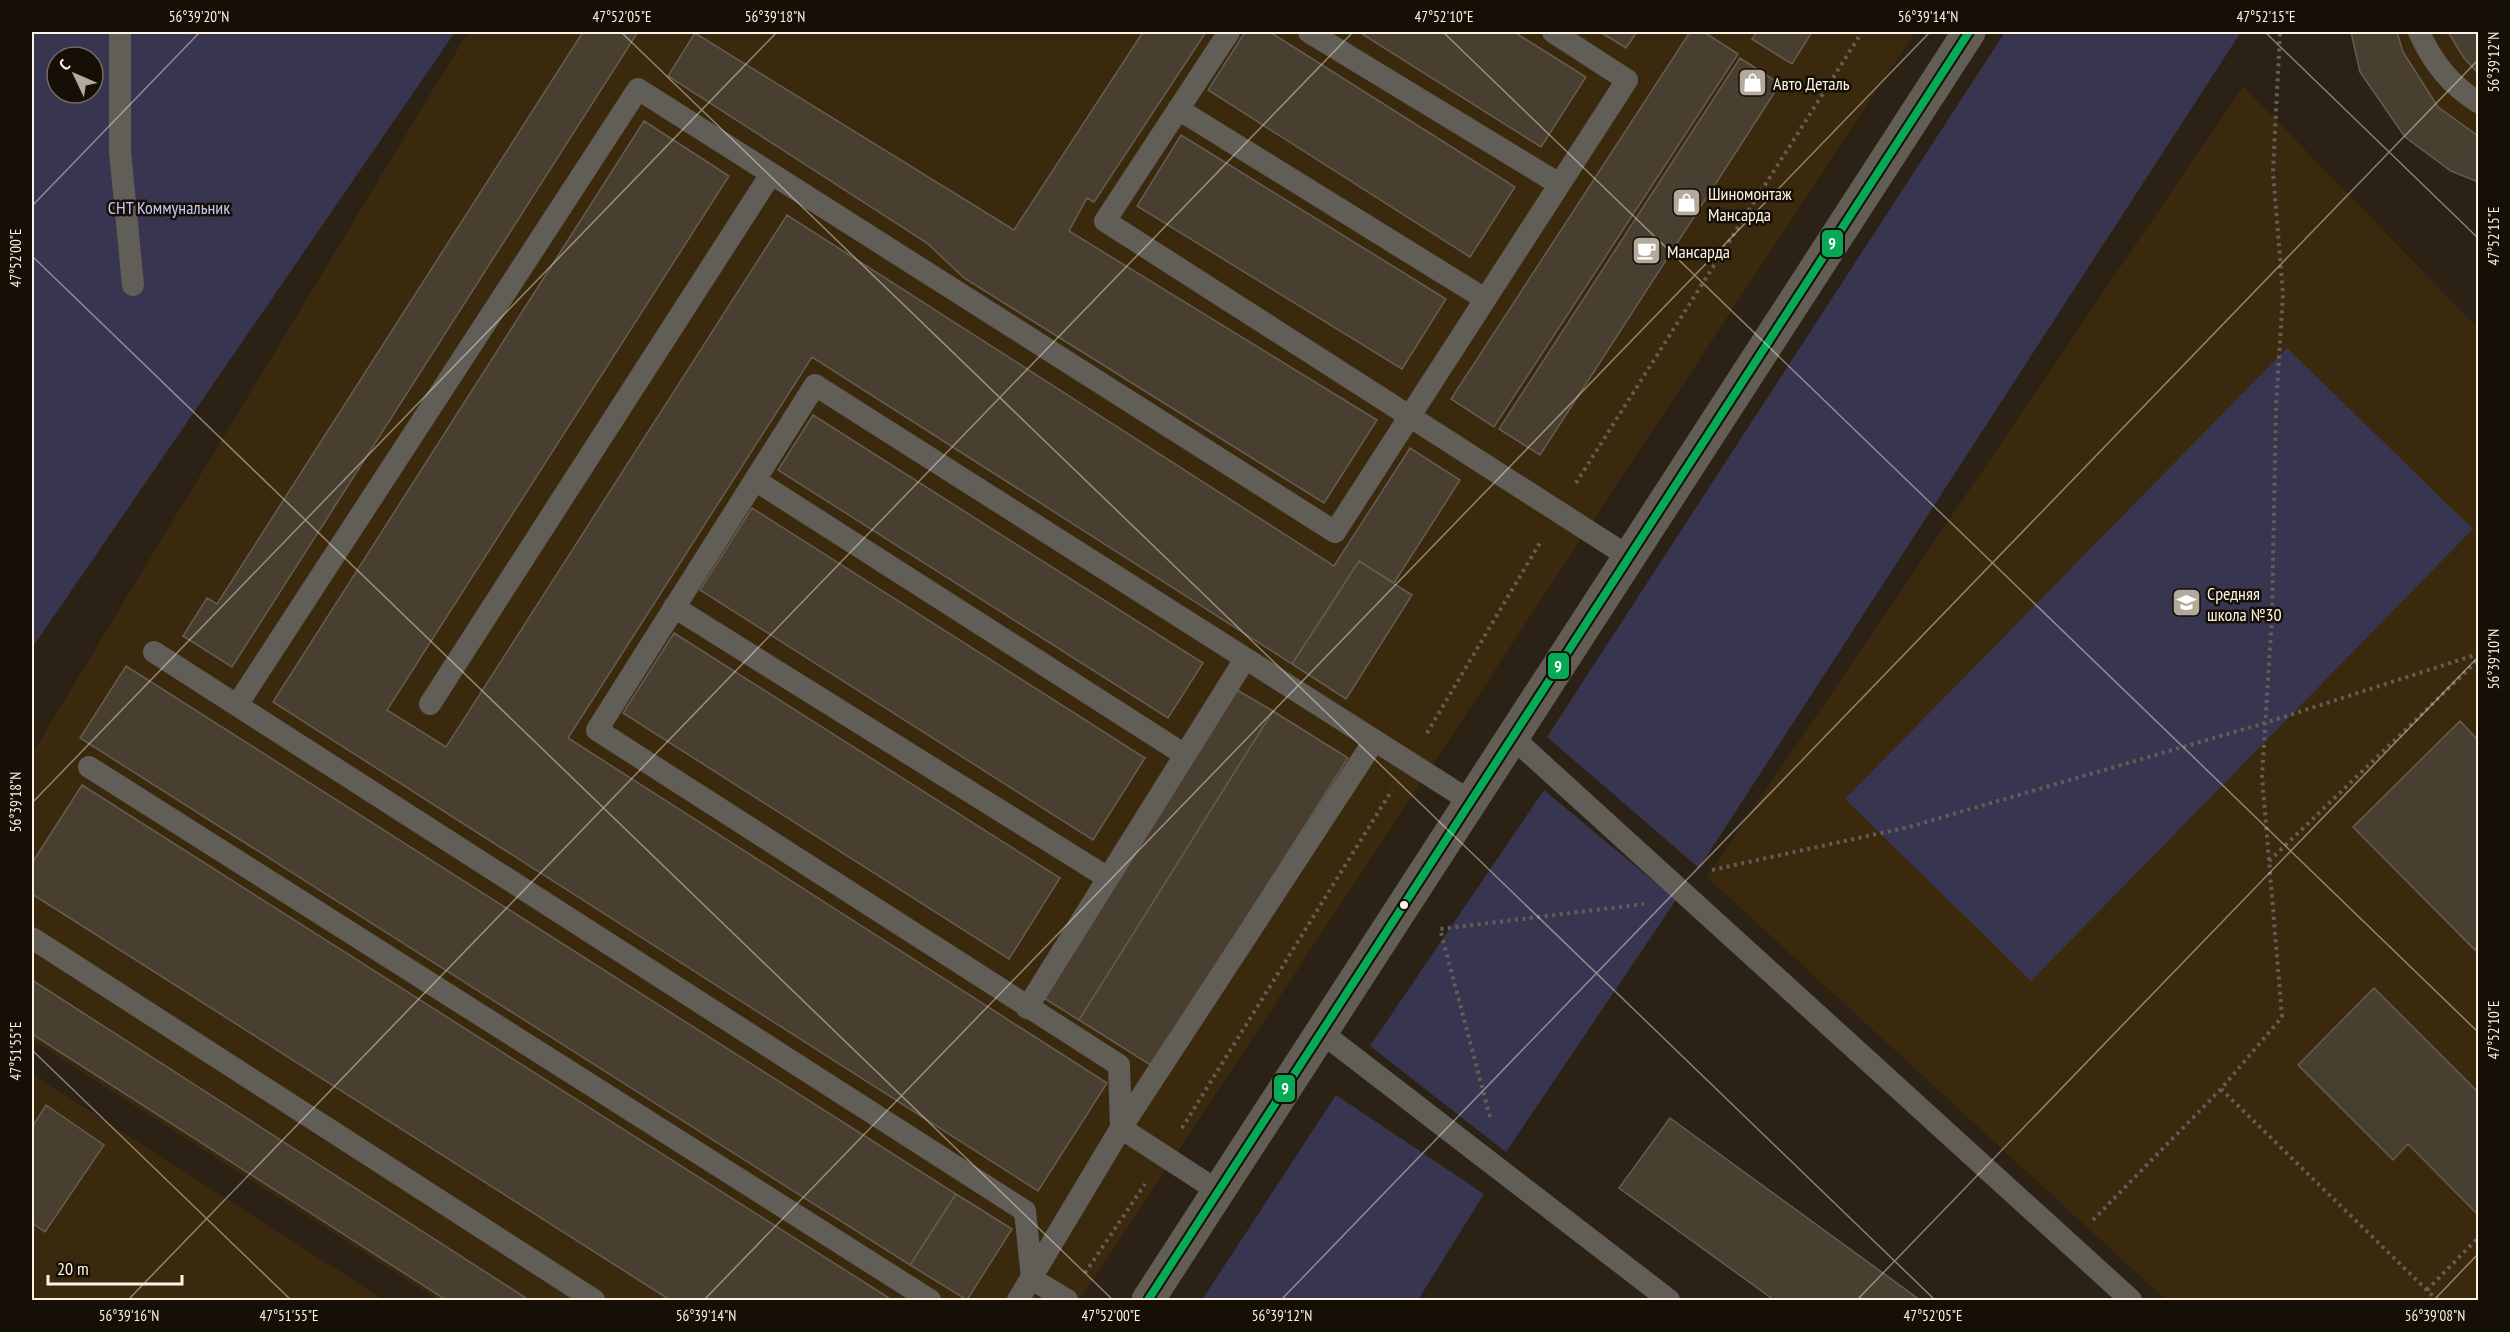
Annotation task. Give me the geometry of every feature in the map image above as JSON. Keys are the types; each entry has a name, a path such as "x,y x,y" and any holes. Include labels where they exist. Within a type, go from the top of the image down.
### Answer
{"main road":[{"path":"1148,1300 1969,32"}],"lane":[{"path":"120,32 120,151 133,285"},
{"path":"1229,32 1105,221 1629,557"},
{"path":"1309,32 1559,184"},
{"path":"237,705 638,89 1335,532 1627,80 1553,32"},
{"path":"2419,32 2429,55 2462,92 2478,102"},
{"path":"1178,109 1485,299"},
{"path":"430,704 771,174"},
{"path":"1121,1128 1119,1065 597,730 814,385 1470,801"},
{"path":"755,480 1185,755"},
{"path":"674,607 1108,878"},
{"path":"154,652 1025,1211 1032,1279"},
{"path":"1027,1008 1245,659"},
{"path":"1512,737 2131,1300"},
{"path":"1018,1300 1121,1128 1374,741"},
{"path":"89,767 930,1300"},
{"path":"32,938 594,1300"},
{"path":"1321,1032 1669,1300"},
{"path":"1121,1128 1218,1191"},
{"path":"1032,1279 1067,1300"}],"path":[{"path":"1067,1300 1164,1156 1409,762 1558,512 1862,32"},
{"path":"2069,1244 2221,1089 2282,1017 2262,776 2272,616 2276,406 2283,294 2273,172 2280,32"},
{"path":"1707,871 1909,826 2265,723 2478,654"},
{"path":"2268,862 2478,660"},
{"path":"1505,1175 1440,929 1689,898"},
{"path":"2221,1089 2437,1300"},
{"path":"2427,1290 2478,1238"}],"shaded area":[{"path":"468,32 1915,32 1080,1300 438,1300 32,1040 32,754"},
{"path":"2351,32 2478,32 2478,182 2451,171 2405,137 2360,72"},
{"name":"Средняя школа №30","path":"2243,86 2478,328 2478,1300 2166,1300 1707,877"},
{"path":"32,1074 384,1300 32,1300"}],"green space":[{"name":"СНТ Коммунальник","path":"32,32 455,32 32,648"},
{"path":"2005,32 2241,32 1699,868 1547,737"},
{"path":"2287,348 2473,529 2031,981 1845,799"},
{"path":"1544,790 1676,900 1506,1152 1370,1046"},
{"path":"1336,1095 1484,1194 1418,1300 1202,1300"}],"building":[{"path":"583,32 638,32 232,667 183,636 207,598 217,604"},
{"path":"1143,32 1206,32 1094,202 1087,198 1069,231 1377,420 1324,503 964,278 927,243 668,76 695,33 1014,230"},
{"path":"1245,32 1270,32 1515,187 1470,257 1208,90"},
{"path":"1359,32 1514,32 1586,77 1541,147"},
{"path":"1600,32 1637,32 1626,48"},
{"path":"1690,32 1704,32 1738,54 1494,427 1451,399"},
{"path":"1757,32 1812,32 1792,64 1752,39"},
{"path":"2351,32 2397,32 2403,52 2438,107 2478,136 2478,182 2451,171 2405,137 2360,72"},
{"path":"2448,32 2478,32 2478,73 2464,58"},
{"path":"1740,58 1780,84 1540,455 1499,429"},
{"path":"644,121 729,176 387,710 446,747 787,215 1334,566 1410,448 1460,480 1394,583 1359,561 1292,664 812,357 568,738 1107,1083 1038,1191 273,702"},
{"path":"1181,135 1446,299 1402,369 1137,206"},
{"path":"813,415 1203,663 1168,718 778,470"},
{"path":"752,508 1145,758 1093,840 700,590"},
{"path":"1359,561 1412,595 1346,699 1292,664"},
{"path":"674,633 1060,878 1009,959 623,713"},
{"path":"126,666 956,1194 910,1265 80,738"},
{"path":"1232,687 1273,711 1079,1020 1039,995"},
{"path":"1273,711 1348,758 1152,1066 1079,1020"},
{"path":"2460,721 2478,740 2478,946 2475,950 2353,827"},
{"path":"82,785 889,1298 887,1300 670,1300 32,894 32,863"},
{"path":"32,980 529,1300 446,1300 32,1034"},
{"path":"2374,988 2478,1092 2478,1215 2408,1144 2393,1160 2298,1065"},
{"path":"46,1105 104,1145 45,1232 32,1223 32,1127"},
{"path":"1670,1118 1920,1300 1774,1300 1619,1188"},
{"path":"956,1194 1012,1229 967,1300 910,1265"}],"transit line":[{"name":"9","path":"1148,1300 1969,32"}],"place":[{"name":"Авто Деталь","path":"1752,83"},
{"name":"Шиномонтаж Мансарда","path":"1687,203"},
{"name":"Мансарда","path":"1646,251"},
{"name":"Средняя школа №30","path":"2186,603"}]}
